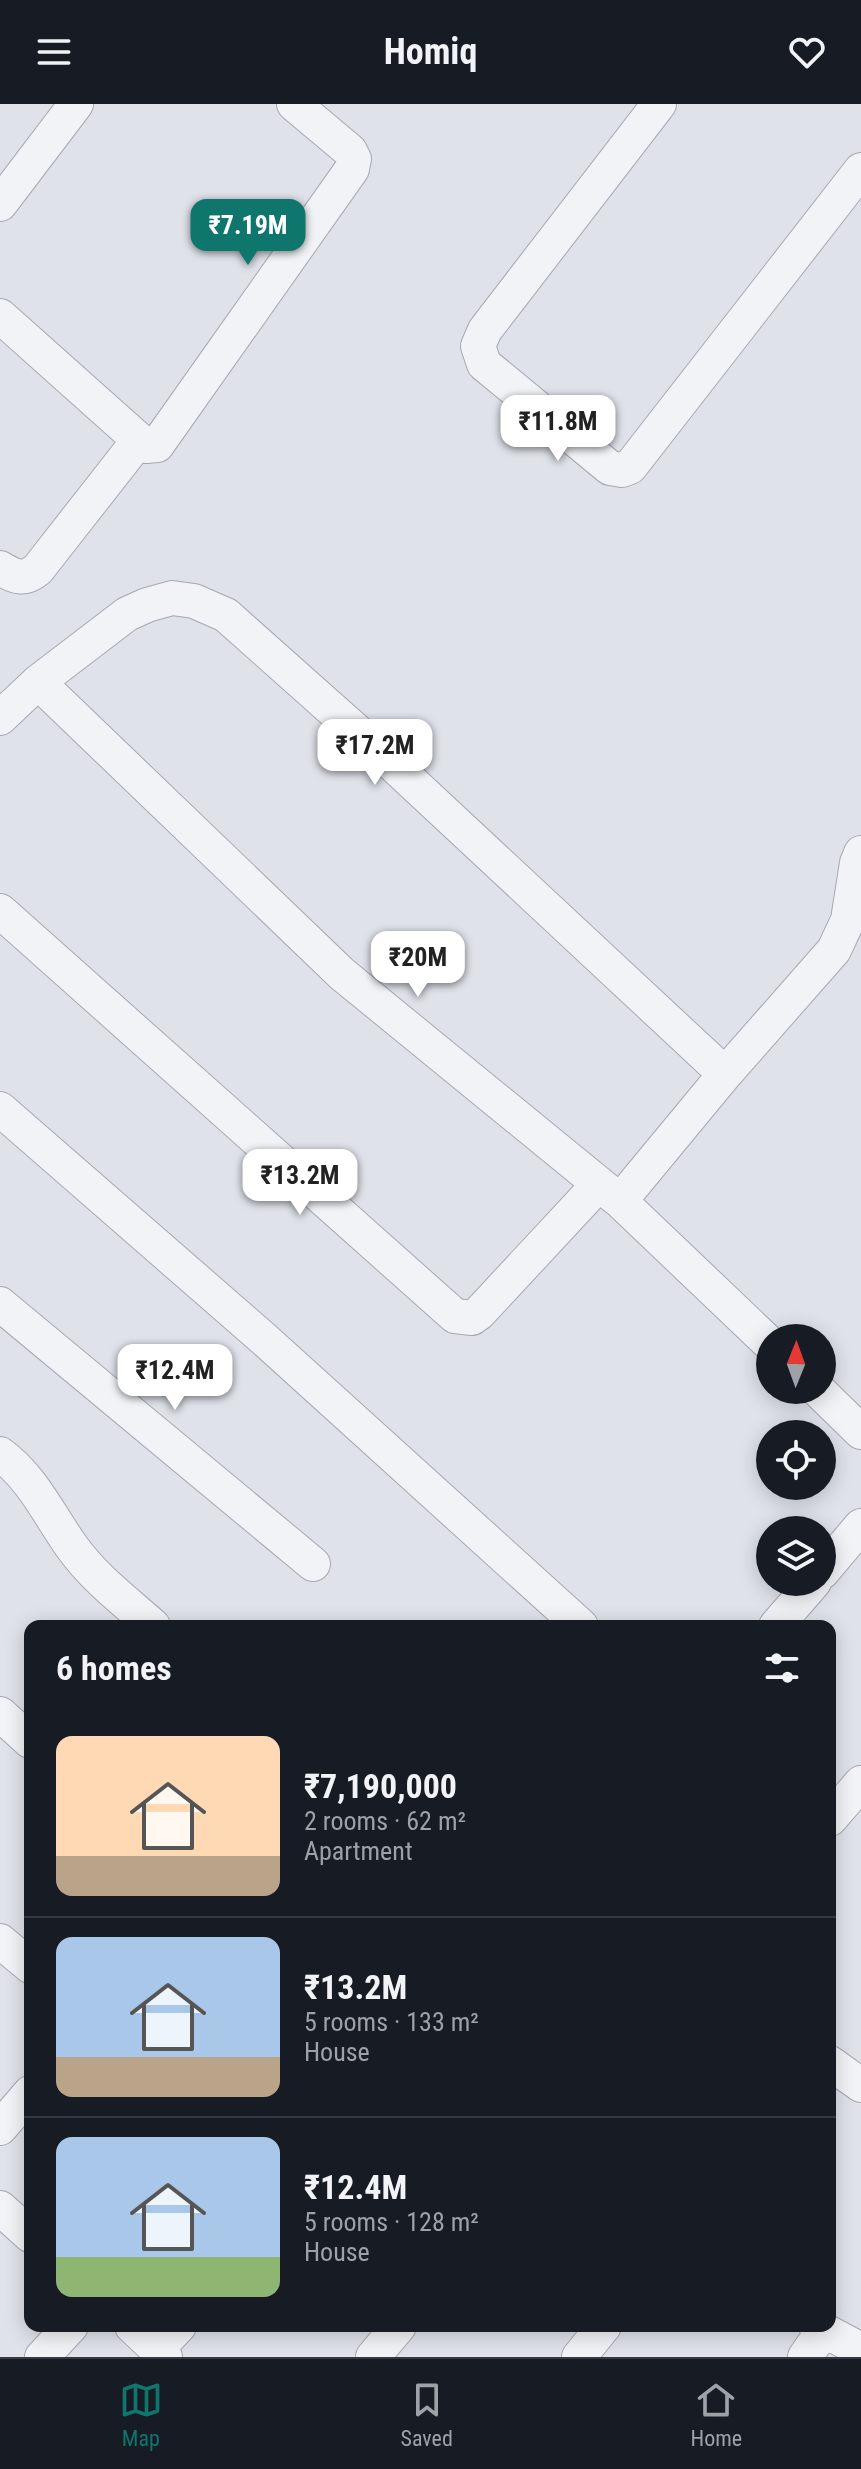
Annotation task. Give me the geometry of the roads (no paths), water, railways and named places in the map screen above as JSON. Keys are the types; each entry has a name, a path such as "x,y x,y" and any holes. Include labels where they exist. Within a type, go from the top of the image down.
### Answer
{"street":[{"path":"0,204 76,104"},
{"path":"0,316 146,446 157,445 352,169 354,159 350,151 294,104"},
{"path":"659,104 485,330 478,346 484,364 610,468 622,470 630,467 861,170"},
{"path":"0,568 22,578 38,569 139,440"},
{"path":"0,718 38,682 127,614 172,598 194,601 226,615 372,745 725,1074"},
{"path":"38,682 342,974 610,1192 756,1331"},
{"path":"0,911 455,1316 472,1318 610,1192 725,1074 834,950 848,920 861,853"},
{"path":"0,1109 264,1339 574,1620"},
{"path":"0,1304 313,1564"},
{"path":"832,1404 861,1432"},
{"path":"0,1454 14,1464 42,1499 83,1562 135,1620"},
{"path":"836,1555 861,1526"},
{"path":"781,1620 802,1596"},
{"path":"836,1812 861,1783"},
{"path":"0,1941 24,1961"},
{"path":"836,2067 861,2085"},
{"path":"0,2128 24,2100"},
{"path":"0,2208 24,2230"},
{"path":"42,2357 65,2332"},
{"path":"144,2332 167,2344"},
{"path":"373,2357 394,2332"},
{"path":"579,2357 599,2332"},
{"path":"815,2338 861,2350"}]}
